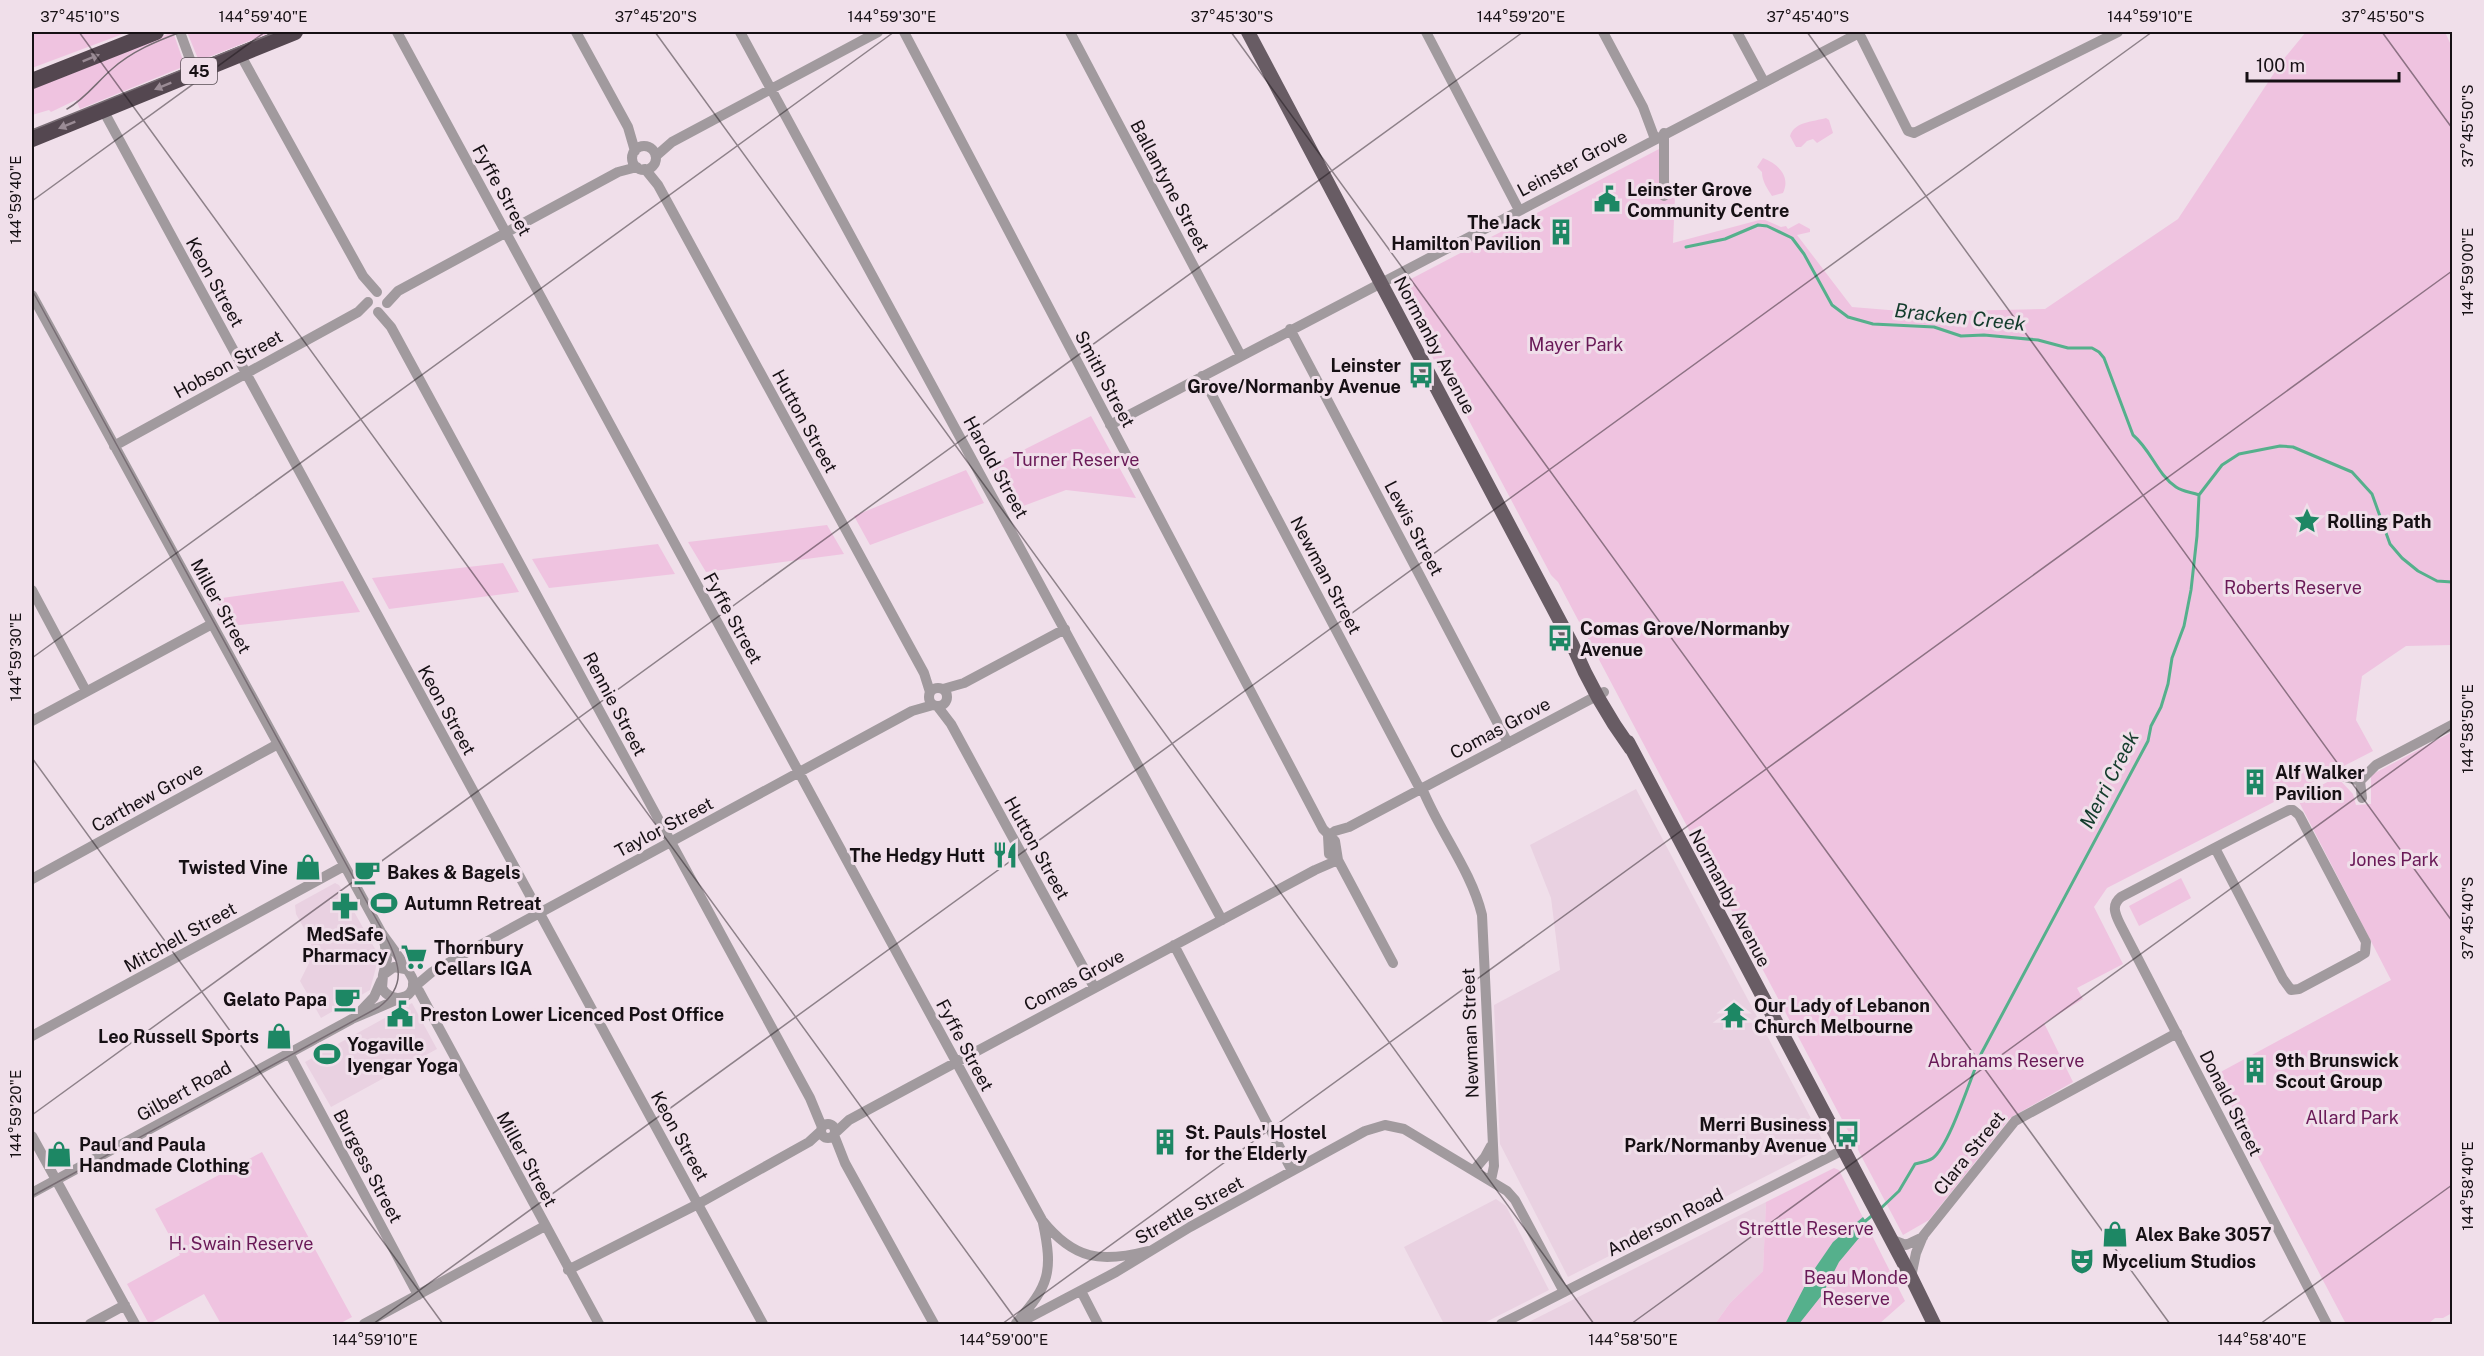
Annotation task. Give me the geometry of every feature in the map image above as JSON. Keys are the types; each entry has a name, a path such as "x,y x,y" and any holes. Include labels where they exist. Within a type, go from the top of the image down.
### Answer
{"highway":[{"path":"33,80 156,32"},
{"name":"45","path":"32,139 295,32"}],"main road":[{"name":"Normanby Avenue","path":"1248,32 1572,644 1631,749 1934,1324"}],"street":[{"path":"180,32 195,73"},
{"name":"Fyffe Street","path":"396,32 1042,1220 1068,1246 1089,1256 1115,1258 1148,1251"},
{"name":"Hutton Street","path":"576,32 1094,987"},
{"name":"Harold Street","path":"740,32 1222,920"},
{"name":"Hobson Street","path":"114,446 878,32"},
{"name":"Smith Street","path":"904,32 1331,839 1334,857 1393,963"},
{"name":"Ballantyne Street","path":"1070,32 1241,356"},
{"path":"1426,32 1519,210"},
{"path":"1603,32 1642,107 1660,136 1664,196"},
{"path":"1737,32 1764,82"},
{"path":"1863,32 1908,131 1912,133 1920,132 2118,32"},
{"name":"Leinster Grove","path":"1110,425 1290,329 1863,32"},
{"name":"Rennie Street","path":"240,54 934,1324"},
{"name":"Keon Street","path":"103,110 763,1324"},
{"name":"Miller Street","path":"32,295 344,866 381,932 407,971"},
{"name":"Lewis Street","path":"1290,329 1508,742"},
{"name":"Newman Street","path":"1202,376 1473,889 1482,915 1491,1146 1494,1166 1491,1180"},
{"path":"32,590 86,692"},
{"path":"32,721 212,624"},
{"name":"Taylor Street","path":"413,984 419,983 432,972 539,913 1065,629"},
{"name":"Comas Grove","path":"1331,839 1334,831 1349,827 1600,694"},
{"path":"2360,781 2376,765 2452,725"},
{"name":"Carthew Grove","path":"32,879 278,744"},
{"path":"2345,777 2360,781"},
{"path":"2360,781 2362,798"},
{"path":"2289,810 2294,810 2299,815 2366,942 2365,953 2298,989 2291,990 2283,979 2215,848 2289,810"},
{"name":"Donald Street","path":"2215,848 2119,898 2115,904 2116,916 2326,1324"},
{"name":"Comas Grove","path":"568,1270 698,1204 1094,987 1315,870 1334,857"},
{"name":"Mitchell Street","path":"32,1036 344,866"},
{"name":"Miller Street","path":"381,932 387,959 382,976"},
{"path":"1174,945 1292,1171"},
{"path":"402,998 410,992 413,984 407,971 393,967 382,976 382,988 386,994 394,998 402,998 414,997 427,1010"},
{"name":"Taylor Street","path":"407,971 417,974 432,972"},
{"name":"Gilbert Road","path":"353,1019 374,998 382,976"},
{"name":"Miller Street","path":"413,984 545,1226 594,1323"},
{"name":"Gilbert Road","path":"32,1193 353,1019 402,998"},
{"name":"Clara Street","path":"1911,1277 1916,1253 1923,1236 2015,1121 2177,1033"},
{"name":"Burgess Street","path":"289,1053 418,1295"},
{"name":"Strettle Street","path":"1016,1324 1116,1272 1148,1251 1365,1131 1385,1125 1404,1129 1474,1170"},
{"path":"32,1136 135,1324"},
{"path":"1491,1146 1474,1170 1507,1191 1515,1200 1564,1292"},
{"name":"Anderson Road","path":"1501,1324 1843,1150"},
{"name":"Fyffe Street","path":"1016,1324 1040,1293 1048,1271 1049,1253 1042,1220"},
{"path":"364,1324 545,1226"},
{"path":"1889,1236 1906,1245 1923,1236"},
{"path":"1081,1291 1098,1324"},
{"path":"90,1324 125,1305"}],"shaded area":[{"path":"1636,789 1823,1141 1821,1148 1568,1277 1500,1144 1494,1005 1560,970 1551,898 1530,845"},
{"path":"335,883 339,885 379,956 370,990 321,1018 300,981 312,950 310,939 296,914 295,905"},
{"path":"412,1003 437,1049 331,1107 305,1062"},
{"path":"1496,1199 1506,1206 1549,1290 1482,1324 1444,1324 1404,1247"},
{"path":"1766,1202 1763,1271 1730,1303 1715,1324 1525,1324"},
{"path":"1863,1217 1869,1226 1839,1262 1822,1295 1799,1324 1785,1324 1811,1274 1833,1242"}],"green space":[{"path":"32,32 128,32 32,68"},
{"path":"173,32 185,66 80,109 76,100 51,112 49,110 32,115 32,87"},
{"path":"187,32 272,32 199,61"},
{"path":"2306,32 2445,32 2452,44 2452,645 2406,646 2362,676 2356,720 2373,751 2107,888 2094,907 2123,964 2077,988 2083,999 2044,1023 2073,1082 2010,1118 1929,1220 1903,1235 1558,582 1551,575 1448,381 1435,362 1400,297 1407,281 1659,149 1659,195 1675,196 1673,243 1763,219 1781,227 1786,226 1788,229 1799,223 1810,229 1810,232 1797,235 1852,307 1913,312 2045,309 2178,219 2282,61"},
{"path":"1826,118 1829,120 1833,133 1817,143 1813,139 1801,147 1796,147 1790,136 1796,127"},
{"path":"1763,158 1782,171 1785,181 1783,193 1772,196 1762,172 1757,167"},
{"name":"Turner Reserve","path":"1091,416 1136,498 1066,490 1013,510 990,467"},
{"path":"966,470 984,503 870,545 854,516"},
{"path":"827,525 844,554 706,572 688,542"},
{"path":"658,544 675,574 549,588 532,559"},
{"path":"503,563 519,592 389,609 372,578"},
{"path":"343,581 360,612 230,626 215,599"},
{"name":"Allard Park","path":"2452,732 2452,1313 2443,1318 2435,1318 2428,1324 2346,1324 2215,1075 2391,980 2297,798 2337,777 2353,794 2356,805 2371,804 2371,775"},
{"path":"2181,878 2191,898 2139,926 2129,906"},
{"name":"H. Swain Reserve","path":"262,1152 352,1317 339,1324 221,1324 204,1294 149,1324 127,1284 180,1255 155,1209"},
{"name":"Strettle Reserve","path":"1834,1168 1839,1170 1905,1301 1879,1324 1715,1324 1730,1303 1763,1271 1766,1202"}],"waterway":[{"name":"Bracken Creek","path":"1686,247 1725,239 1758,225 1767,226 1792,238 1804,254 1832,305 1848,317 1873,324 1934,327 1961,336 1984,335 2038,340 2068,348 2092,348 2104,358 2133,435 2169,482 2181,490 2199,495"},
{"name":"Merri Creek","path":"1879,1210 1899,1191 1915,1164 1933,1158 1940,1151 1960,1109 1981,1054 2148,741 2151,726 2161,707 2172,658 2184,626 2191,590 2199,495 2222,465 2239,454 2280,446 2293,447 2352,472 2372,494 2390,544 2402,558 2418,571 2437,581 2452,582"},
{"name":"Merri Creek","path":"1863,1223 1874,1214"}],"tram line":[{"path":"67,109 128,57 181,32"},
{"path":"32,130 276,32"},
{"path":"32,290 386,937 395,956 398,974 394,991 379,1007 32,1196"}],"place":[{"name":"Leinster Grove Community Centre","path":"1607,199"},
{"name":"The Jack Hamilton Pavilion","path":"1561,232"},
{"name":"Leinster Grove/Normanby Avenue","path":"1421,375"},
{"name":"Rolling Path","path":"2307,521"},
{"name":"Comas Grove/Normanby Avenue","path":"1560,638"},
{"name":"Alf Walker Pavilion","path":"2255,782"},
{"name":"The Hedgy Hutt","path":"1005,855"},
{"name":"Twisted Vine","path":"308,867"},
{"name":"Bakes & Bagels","path":"367,872"},
{"name":"Autumn Retreat","path":"384,903"},
{"name":"MedSafe Pharmacy","path":"345,906"},
{"name":"Thornbury Cellars IGA","path":"414,957"},
{"name":"Gelato Papa","path":"347,999"},
{"name":"Preston Lower Licenced Post Office","path":"400,1014"},
{"name":"Our Lady of Lebanon Church Melbourne","path":"1734,1015"},
{"name":"Leo Russell Sports","path":"279,1036"},
{"name":"Yogaville Iyengar Yoga","path":"327,1054"},
{"name":"9th Brunswick Scout Group","path":"2255,1070"},
{"name":"Merri Business Park/Normanby Avenue","path":"1847,1134"},
{"name":"St. Pauls' Hostel for the Elderly","path":"1165,1142"},
{"name":"Paul and Paula Handmade Clothing","path":"59,1154"},
{"name":"Alex Bake 3057","path":"2115,1234"},
{"name":"Mycelium Studios","path":"2082,1261"}],"park label":[{"name":"Mayer Park","path":"1576,344"},
{"name":"Roberts Reserve","path":"2293,587"},
{"name":"Jones Park","path":"2394,859"},
{"name":"Abrahams Reserve","path":"2006,1060"},
{"name":"Beau Monde Reserve","path":"1856,1287"}]}
